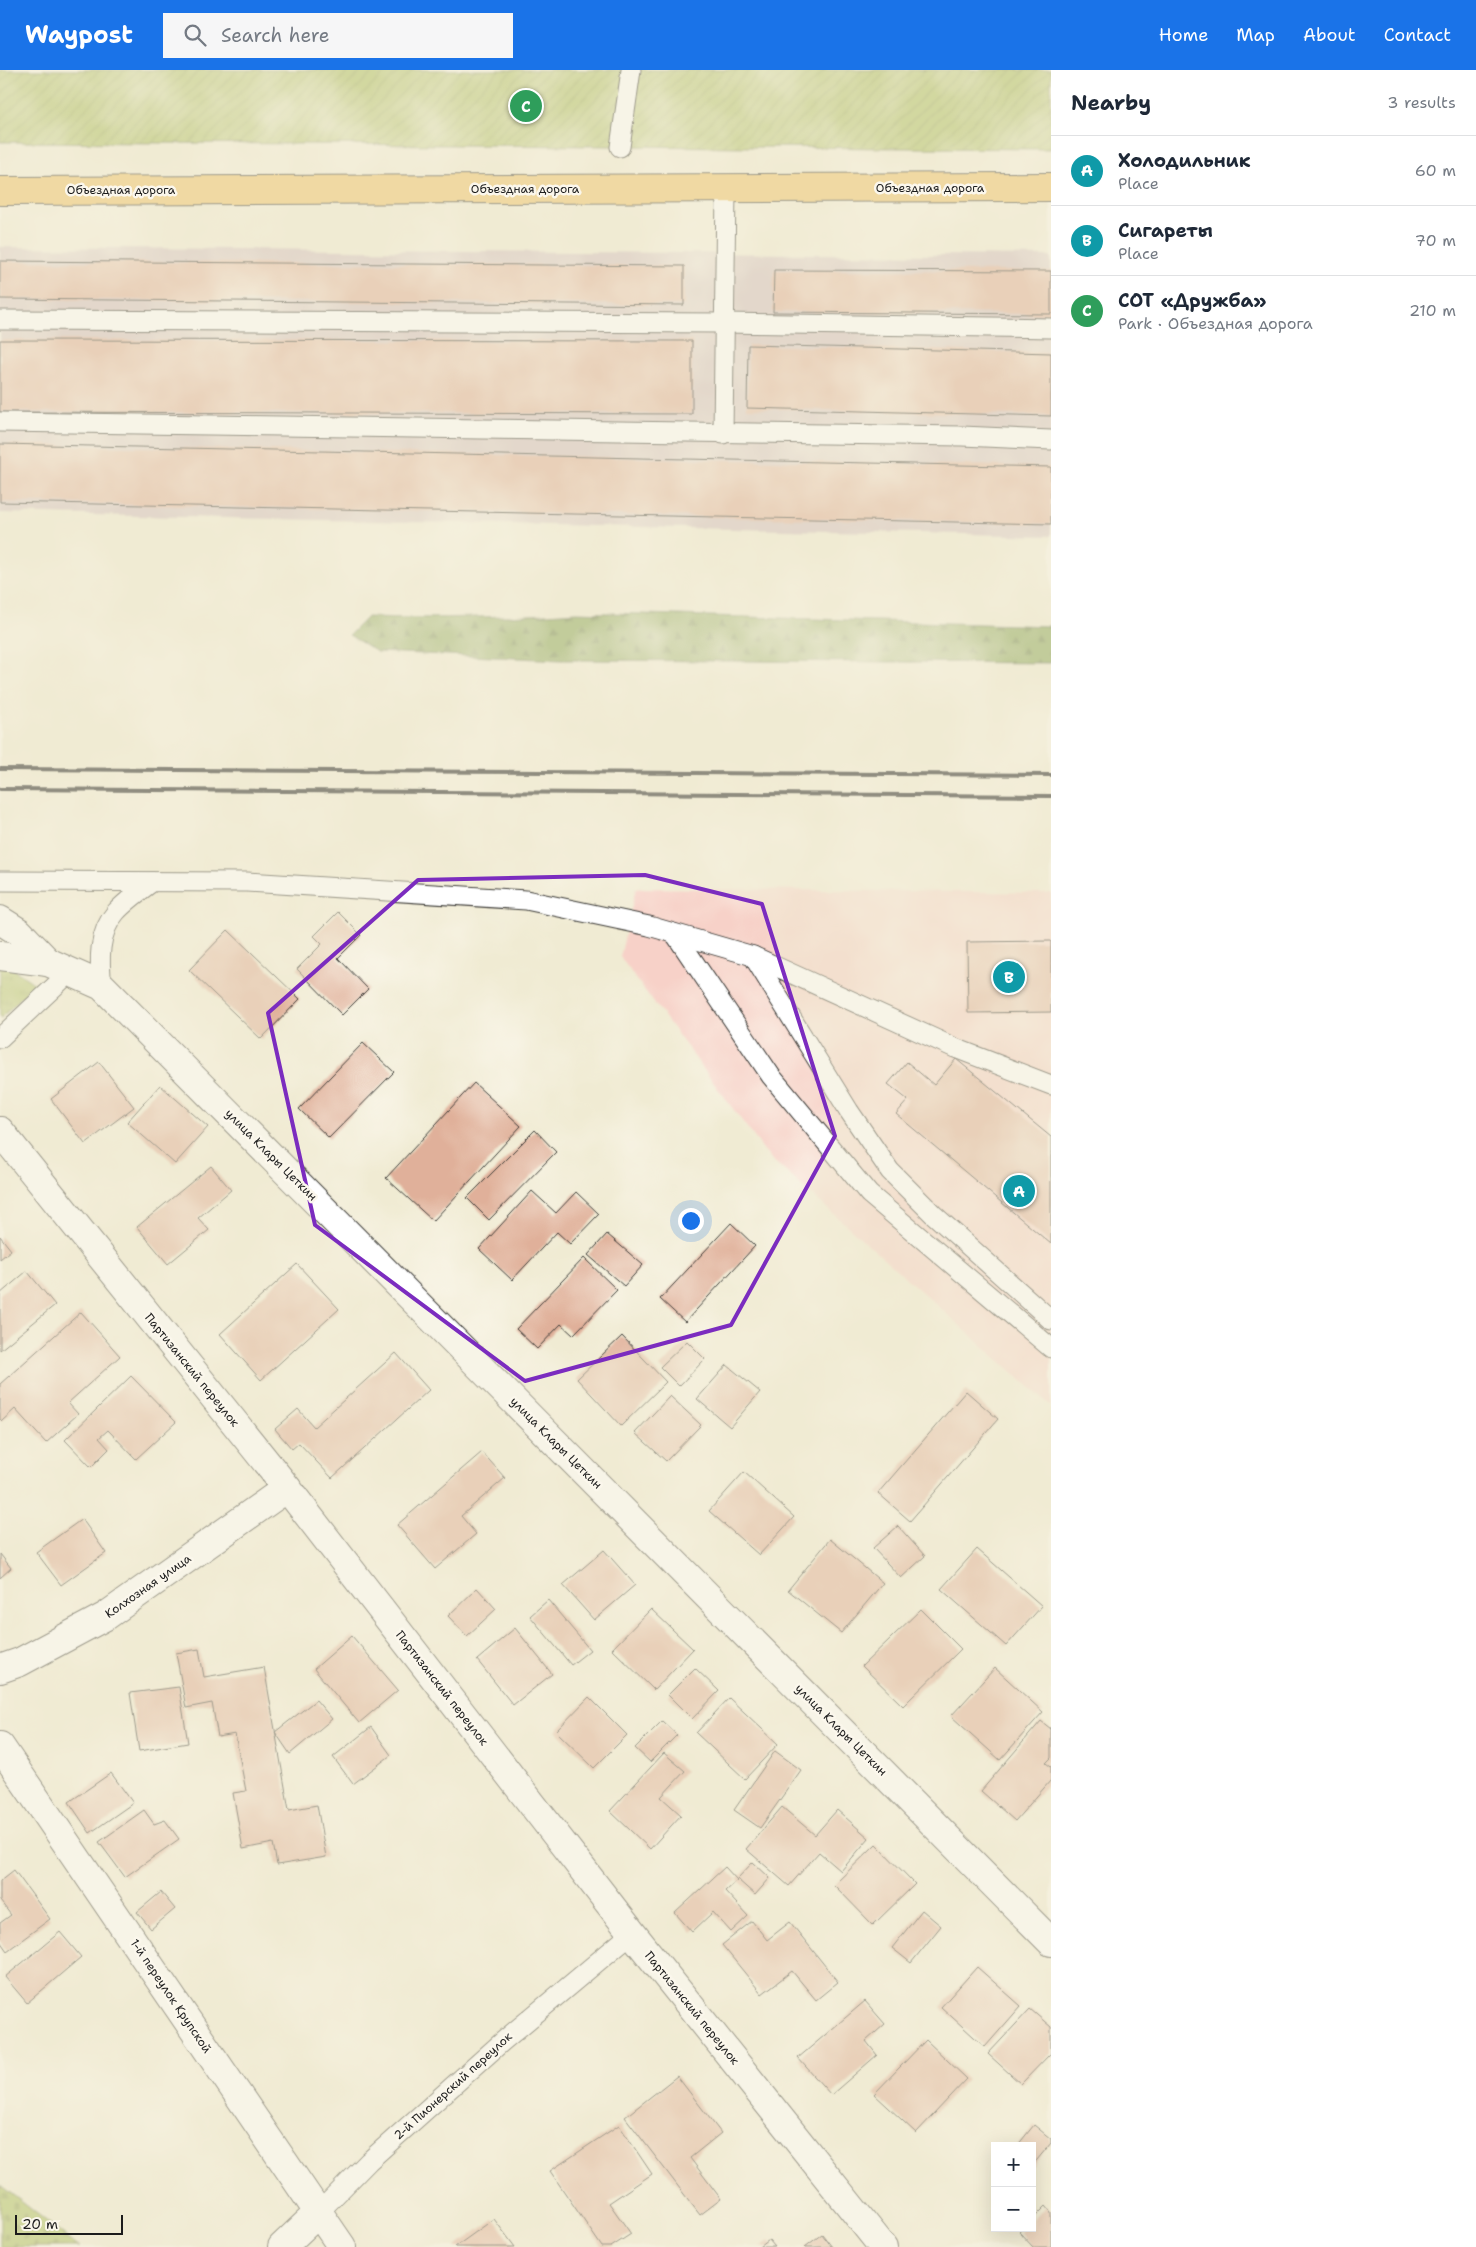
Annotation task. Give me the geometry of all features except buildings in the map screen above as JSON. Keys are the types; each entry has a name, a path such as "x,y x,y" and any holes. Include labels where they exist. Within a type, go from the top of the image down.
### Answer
{"main road":[{"name":"Объездная дорога","path":"0,191 1051,187"}],"street":[{"name":"улица Клары Цеткин","path":"0,920 19,932 59,967"},
{"name":"улица Клары Цеткин","path":"0,956 59,967 102,986 1051,1942"},
{"name":"Партизанский переулок","path":"0,1131 287,1488 632,1932 883,2247"},
{"name":"Колхозная улица","path":"0,1669 20,1662 106,1616 287,1488"},
{"name":"1-й переулок Крупской","path":"0,1746 342,2247"},
{"name":"2-й Пионерский переулок","path":"282,2247 319,2212"}],"lane":[{"path":"620,147 631,70"},
{"path":"723,434 726,188"},
{"path":"0,320 725,323 1051,328"},
{"path":"0,422 962,436 1051,440"},
{"path":"0,881 247,882 526,900 675,934 753,956 955,1048 1051,1085"},
{"path":"102,986 99,962 102,937 116,912 152,882"},
{"path":"675,934 771,1076 869,1194 1051,1348"},
{"path":"753,956 849,1111 890,1171 933,1214 1051,1320"},
{"path":"0,1038 59,967"},
{"name":"2-й Пионерский переулок","path":"319,2212 369,2161 502,2042 632,1932"}],"highlighted area":[{"path":"645,875 762,904 835,1136 731,1325 525,1381 315,1225 268,1013 418,880"}],"shaded area":[{"path":"0,247 1051,256 1051,536 0,513"},
{"path":"636,888 1051,893 1051,1406 769,1157 620,957"}],"green space":[{"path":"0,70 1051,70 1051,149 0,142"},
{"path":"576,612 1051,626 1051,663 561,660 377,652 349,635 367,617 472,617"},
{"path":"0,960 35,984 0,1019"},
{"path":"0,2185 80,2247 0,2247"}],"railway":[{"path":"0,769 1051,775"},
{"path":"0,789 1051,796"}],"place":[{"name":"СОТ «Дружба»","path":"526,106"},
{"name":"Сигареты","path":"1009,977"},
{"name":"Холодильник","path":"1019,1191"}]}
